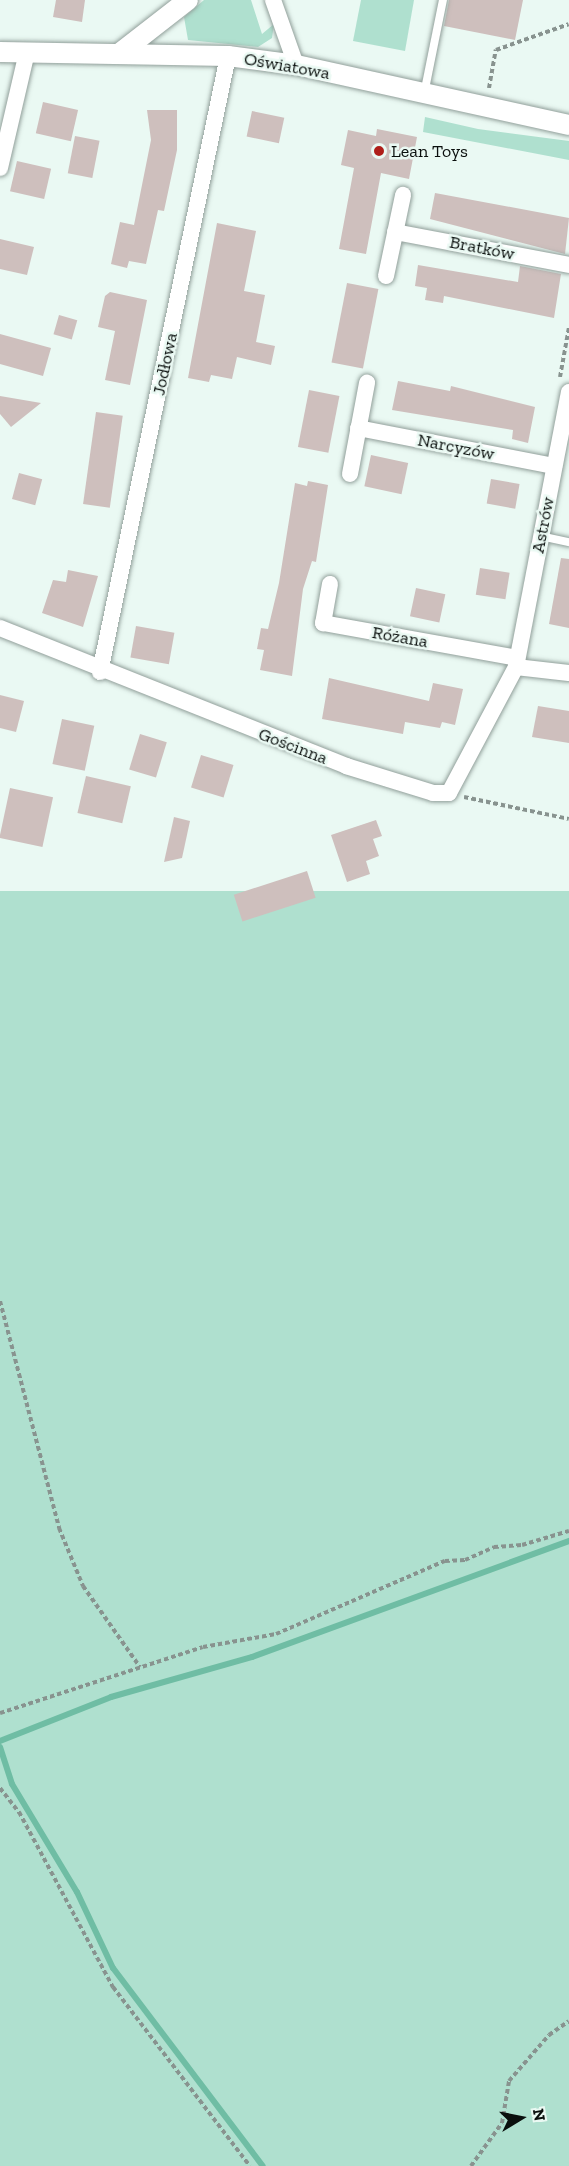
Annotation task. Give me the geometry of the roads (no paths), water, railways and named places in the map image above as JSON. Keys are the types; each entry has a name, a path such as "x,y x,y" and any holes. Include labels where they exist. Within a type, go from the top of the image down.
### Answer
{"street":[{"path":"120,53 188,0"},
{"path":"273,0 296,65"},
{"name":"Oświatowa","path":"0,52 228,56 296,65 569,125"},
{"path":"0,168 27,52"},
{"name":"Jodłowa","path":"100,672 228,56"},
{"path":"386,276 403,195"},
{"name":"Bratków","path":"395,232 569,265"},
{"path":"350,474 367,383"},
{"name":"Astrów","path":"516,662 569,392"},
{"name":"Narcyzów","path":"358,428 554,466"},
{"name":"Różana","path":"330,584 323,623 569,673"},
{"name":"Gościnna","path":"0,628 100,672 368,774 449,793 516,662"}],"lane":[{"path":"424,94 443,0"},
{"path":"540,536 569,542"}],"waterway":[{"path":"0,1741 111,1697 252,1657 569,1541"},
{"path":"0,1747 12,1784 77,1892 113,1968 263,2166"}],"place":[{"name":"Lean Toys","path":"379,151"}]}
